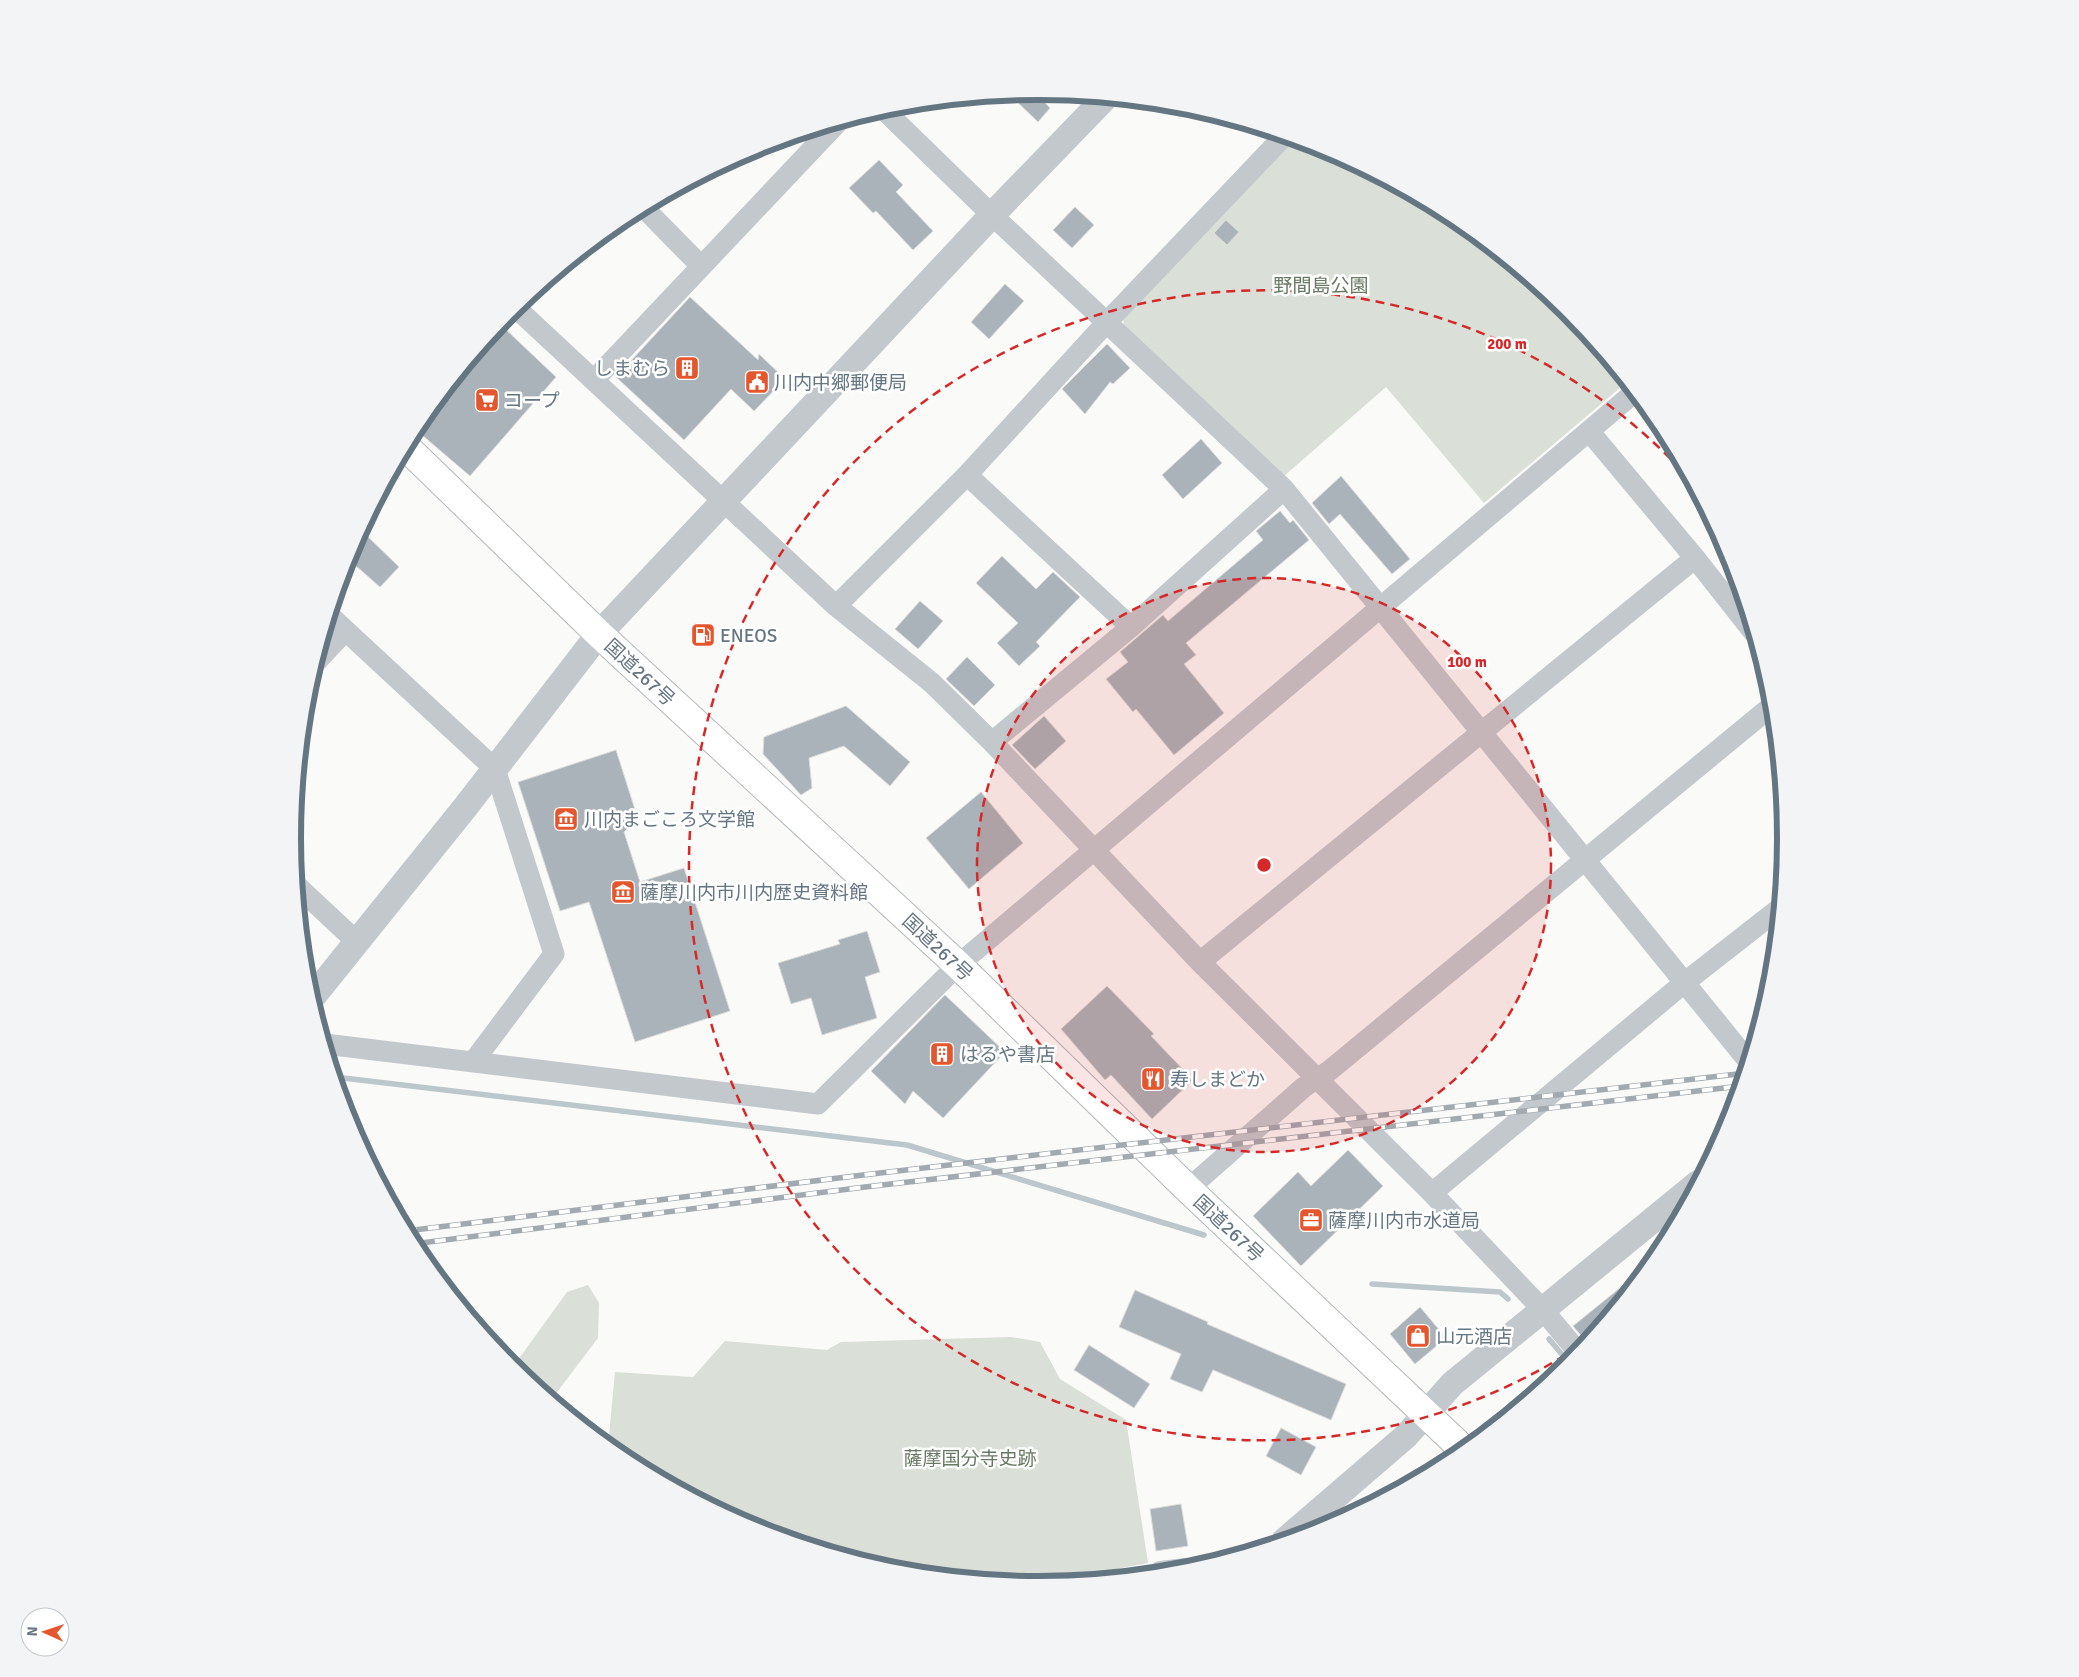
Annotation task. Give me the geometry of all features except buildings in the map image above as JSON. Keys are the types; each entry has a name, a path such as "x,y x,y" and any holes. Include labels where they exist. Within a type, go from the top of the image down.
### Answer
{"highway":[{"name":"国道267号","path":"411,452 599,634 958,965 1188,1189 1460,1446"}],"street":[{"path":"317,992 495,770 599,634 724,504 992,215 1101,103"},
{"path":"889,115 992,215 1284,489 1745,1057"},
{"path":"594,380 830,131"},
{"path":"836,606 967,475 1107,322 1280,140"},
{"path":"648,212 701,266"},
{"path":"521,312 724,504 836,606 932,683 992,742 1093,852 1200,962 1432,1193 1543,1310 1574,1347"},
{"path":"330,1045 818,1104 958,965 1630,396"},
{"path":"1589,431 1745,622"},
{"path":"967,475 1131,627"},
{"path":"992,742 1131,627 1284,489"},
{"path":"1200,962 1695,558"},
{"path":"334,620 495,770 554,954 473,1062"},
{"path":"325,653 346,631"},
{"path":"1188,1189 1304,1087 1318,1078 1767,710"},
{"path":"303,892 357,942"},
{"path":"1432,1193 1684,983 1774,913"},
{"path":"1296,1531 1406,1436 1452,1384 1687,1193"}],"green space":[{"name":"野間島公園","path":"1289,144 1366,176 1450,224 1526,283 1562,316 1622,386 1484,503 1386,387 1283,477 1124,326 1123,318"},
{"path":"588,1285 599,1303 598,1338 555,1395 517,1361 567,1292"},
{"name":"薩摩国分寺史跡","path":"1011,1337 1040,1342 1060,1379 1126,1420 1148,1563 1085,1575 1040,1577 943,1571 895,1563 848,1552 802,1538 757,1521 713,1501 670,1478 629,1453 609,1438 615,1372 693,1377 725,1341 827,1350 841,1342"}],"waterway":[{"path":"341,1078 907,1145 1204,1235"},
{"path":"1372,1284 1500,1292 1508,1299"},
{"path":"1549,1339 1565,1358"}],"railway":[{"path":"413,1230 863,1175 1740,1074"},
{"path":"421,1243 865,1187 1735,1087"}],"place":[{"name":"しまむら","path":"687,368"},
{"name":"川内中郷郵便局","path":"757,382"},
{"name":"コープ","path":"487,400"},
{"name":"ENEOS","path":"703,635"},
{"name":"川内まごころ文学館","path":"566,819"},
{"name":"薩摩川内市川内歴史資料館","path":"623,892"},
{"name":"はるや書店","path":"942,1054"},
{"name":"寿しまどか","path":"1153,1079"},
{"name":"薩摩川内市水道局","path":"1311,1220"},
{"name":"山元酒店","path":"1418,1336"}]}
